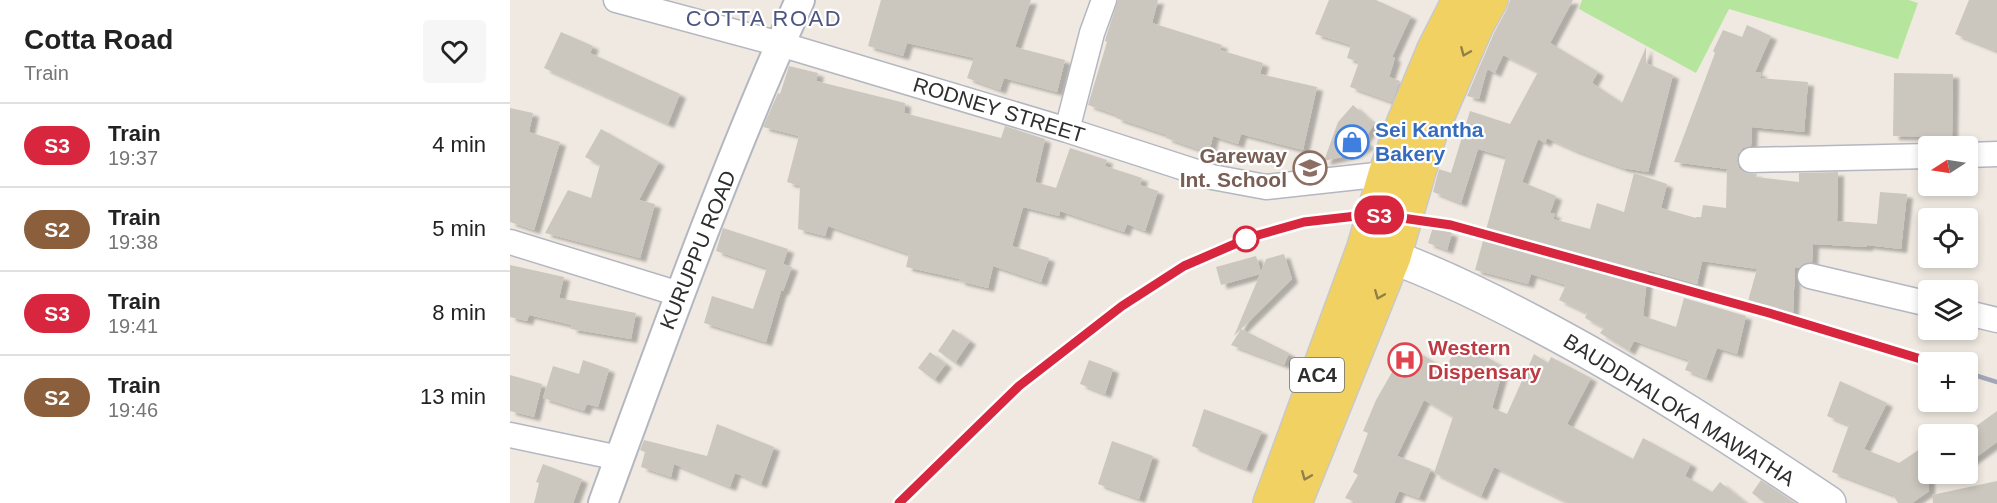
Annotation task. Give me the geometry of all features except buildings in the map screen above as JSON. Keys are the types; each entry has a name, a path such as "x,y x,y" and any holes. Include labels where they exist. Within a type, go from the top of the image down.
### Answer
{"main road":[{"name":"AC4","path":"1295,503 1379,252 1385,174 1434,49 1460,0"},
{"name":"AC4","path":"1270,503 1477,25 1491,0"},
{"name":"BAUDDHALOKA MAWATHA","path":"1379,252 1481,295 1579,346 1727,435 1829,503"}],"street":[{"name":"RODNEY STREET","path":"616,0 780,44 1067,130 1212,177 1266,187 1385,174"},
{"name":"KURUPPU ROAD","path":"603,503 679,294 800,0"},
{"path":"1067,130 1092,33 1104,0"},
{"path":"1978,155 1997,154"},
{"path":"1751,160 1918,156"},
{"path":"510,242 679,294"},
{"path":"1810,276 1918,301"},
{"path":"1978,315 1997,320"},
{"path":"510,435 619,458"}],"green space":[{"path":"1582,0 1909,0 1918,3 1898,59 1729,9 1696,73 1579,9"}],"railway":[{"path":"899,503 1019,386 1122,306 1184,266 1251,237 1304,222 1374,214 1451,225 1769,313 1918,358"},
{"path":"1978,376 1997,382"}],"train":[{"name":"S3","path":"899,503 1019,386 1122,306 1184,266 1251,237 1304,222 1374,214 1451,225 1769,313 1918,358"}],"place":[{"name":"Sei Kantha Bakery","path":"1352,142"},
{"name":"Gareway Int. School","path":"1310,168"},
{"name":"Western Dispensary","path":"1405,360"}],"district":[{"name":"COTTA ROAD","path":"764,18"}]}
